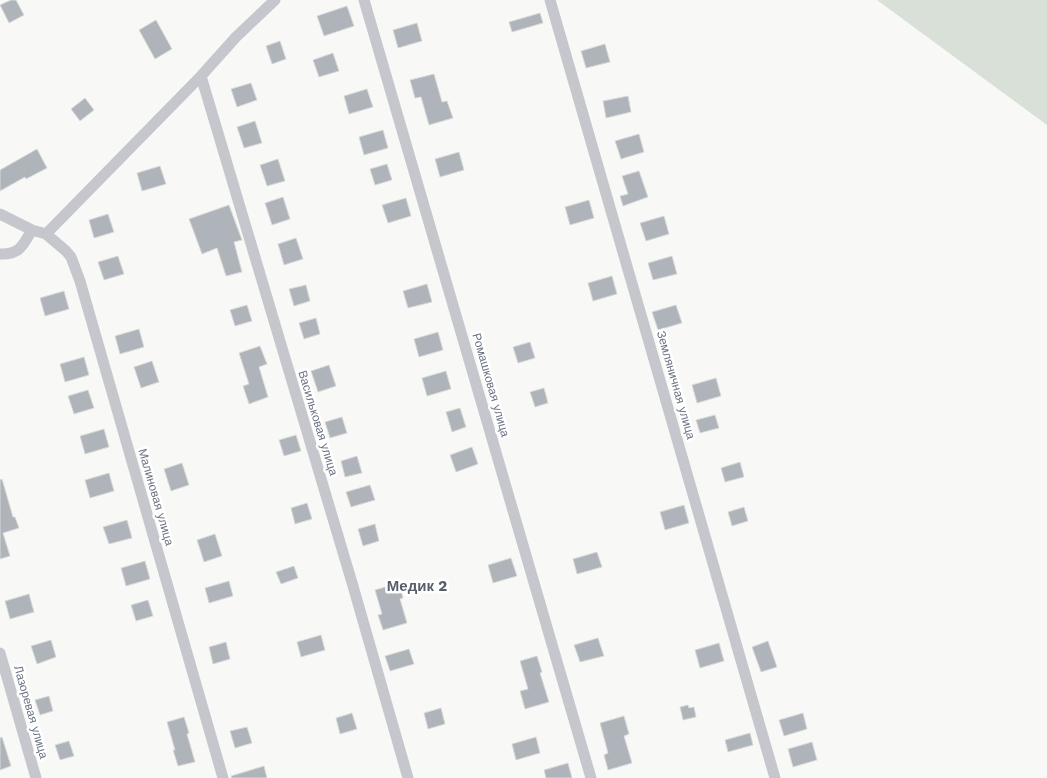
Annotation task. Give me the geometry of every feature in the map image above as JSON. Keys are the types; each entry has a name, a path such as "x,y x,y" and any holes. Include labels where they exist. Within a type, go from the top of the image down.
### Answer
{"street":[{"path":"0,214 32,230 46,234 201,76 236,37 275,0"},
{"name":"Ромашковая улица","path":"364,0 591,778"},
{"name":"Земляничная улица","path":"550,0 776,778"},
{"name":"Васильковая улица","path":"201,76 353,586 408,778"},
{"path":"0,254 8,255 21,249 32,230"},
{"name":"Малиновая улица","path":"46,234 66,251 71,258 80,281 223,778"},
{"name":"Лазоревая улица","path":"0,653 36,778"}],"shaded area":[{"path":"877,0 1047,0 1047,125"}],"building":[{"path":"16,0 24,15 9,23 0,5"},
{"path":"347,6 354,26 324,36 317,16"},
{"path":"540,13 543,23 512,32 509,22"},
{"path":"156,20 172,49 155,59 139,30"},
{"path":"417,23 422,41 398,48 393,30"},
{"path":"280,41 286,59 272,64 266,46"},
{"path":"605,44 610,62 586,68 581,51"},
{"path":"333,53 339,71 319,77 313,60"},
{"path":"434,74 442,102 447,101 453,118 429,125 421,97 415,98 410,80"},
{"path":"251,83 257,100 237,107 231,89"},
{"path":"367,89 373,107 349,114 344,96"},
{"path":"628,96 631,112 606,118 603,101"},
{"path":"85,98 94,110 80,121 71,109"},
{"path":"255,121 262,143 244,148 237,127"},
{"path":"383,130 388,148 364,155 359,137"},
{"path":"639,134 644,152 621,159 615,141"},
{"path":"37,149 47,168 26,179 25,177 0,191 0,170"},
{"path":"459,152 464,170 440,177 435,159"},
{"path":"278,159 285,181 267,186 260,165"},
{"path":"387,164 392,180 375,185 370,169"},
{"path":"160,166 166,184 142,191 137,173"},
{"path":"639,171 648,197 623,206 620,196 628,194 622,176"},
{"path":"283,197 290,219 272,225 265,203"},
{"path":"406,198 411,216 388,223 382,205"},
{"path":"589,200 594,218 570,225 565,207"},
{"path":"229,205 242,240 234,242 242,272 226,276 217,248 202,254 189,219"},
{"path":"108,214 114,232 94,238 89,220"},
{"path":"664,216 669,234 646,241 640,223"},
{"path":"296,238 303,259 284,265 278,244"},
{"path":"118,256 124,274 104,280 98,262"},
{"path":"672,256 677,274 653,280 648,263"},
{"path":"612,276 617,294 593,301 588,283"},
{"path":"427,284 432,302 408,308 403,291"},
{"path":"306,285 310,301 294,306 289,289"},
{"path":"64,291 69,309 45,316 40,298"},
{"path":"247,305 252,321 235,326 230,310"},
{"path":"676,305 682,323 658,330 652,312"},
{"path":"316,318 320,334 304,339 299,323"},
{"path":"139,329 144,347 120,354 115,336"},
{"path":"438,332 443,350 419,357 414,339"},
{"path":"530,342 535,358 518,363 513,347"},
{"path":"260,346 267,364 259,367 268,397 249,404 243,386 249,384 239,353"},
{"path":"84,357 89,375 65,382 60,364"},
{"path":"152,361 159,382 141,388 134,367"},
{"path":"329,365 336,386 318,392 311,371"},
{"path":"446,371 451,389 427,396 422,378"},
{"path":"716,378 721,396 697,403 692,385"},
{"path":"544,388 548,403 535,407 530,392"},
{"path":"88,390 94,408 74,414 68,396"},
{"path":"460,408 466,427 452,432 446,412"},
{"path":"715,415 719,428 700,433 696,420"},
{"path":"342,417 347,433 330,438 325,422"},
{"path":"104,429 109,447 85,454 80,436"},
{"path":"296,435 301,451 284,456 279,440"},
{"path":"472,447 478,464 456,472 450,455"},
{"path":"357,456 362,473 345,477 341,461"},
{"path":"740,462 744,477 725,482 721,468"},
{"path":"182,463 189,485 171,491 164,469"},
{"path":"109,473 114,491 90,498 85,480"},
{"path":"2,479 13,517 15,517 19,528 3,533 10,556 0,559 0,480"},
{"path":"370,485 375,500 351,507 346,492"},
{"path":"307,503 312,519 295,524 291,508"},
{"path":"684,505 689,523 665,530 660,512"},
{"path":"744,507 748,521 732,526 728,512"},
{"path":"127,520 132,538 109,544 103,527"},
{"path":"375,524 379,541 363,546 358,529"},
{"path":"215,534 222,556 204,562 197,540"},
{"path":"597,552 602,567 577,574 573,559"},
{"path":"511,558 517,576 493,583 488,565"},
{"path":"145,561 150,579 126,586 121,568"},
{"path":"294,566 298,578 281,584 276,572"},
{"path":"229,581 233,596 209,603 205,588"},
{"path":"399,583 403,598 400,599 407,623 383,630 378,615 382,614 375,590"},
{"path":"29,594 34,612 10,619 5,601"},
{"path":"148,600 153,616 136,621 131,605"},
{"path":"321,635 325,650 301,657 297,642"},
{"path":"598,638 604,656 580,662 574,645"},
{"path":"51,640 56,657 37,664 31,646"},
{"path":"768,641 777,667 761,672 752,647"},
{"path":"226,642 230,659 213,664 209,647"},
{"path":"719,643 724,661 700,668 695,650"},
{"path":"409,649 414,664 390,671 385,656"},
{"path":"537,656 549,702 525,709 520,691 528,689 520,661"},
{"path":"49,696 53,711 40,715 35,700"},
{"path":"688,705 689,708 694,707 696,717 683,720 680,707"},
{"path":"441,708 445,724 428,729 424,713"},
{"path":"352,713 357,729 340,734 336,718"},
{"path":"803,713 807,729 784,736 779,720"},
{"path":"624,716 629,734 624,736 632,763 608,770 604,755 608,753 600,723"},
{"path":"184,717 195,762 178,766 167,722"},
{"path":"247,727 252,743 235,748 230,731"},
{"path":"750,733 753,745 728,752 725,740"},
{"path":"2,737 11,766 0,770 0,738"},
{"path":"536,737 540,753 516,760 512,744"},
{"path":"69,741 74,756 60,760 55,745"},
{"path":"812,742 817,760 793,767 788,749"},
{"path":"568,763 572,778 546,778 544,770"},
{"path":"264,766 267,778 232,778 231,776"}],"district":[{"name":"Медик 2","path":"417,586"}]}
